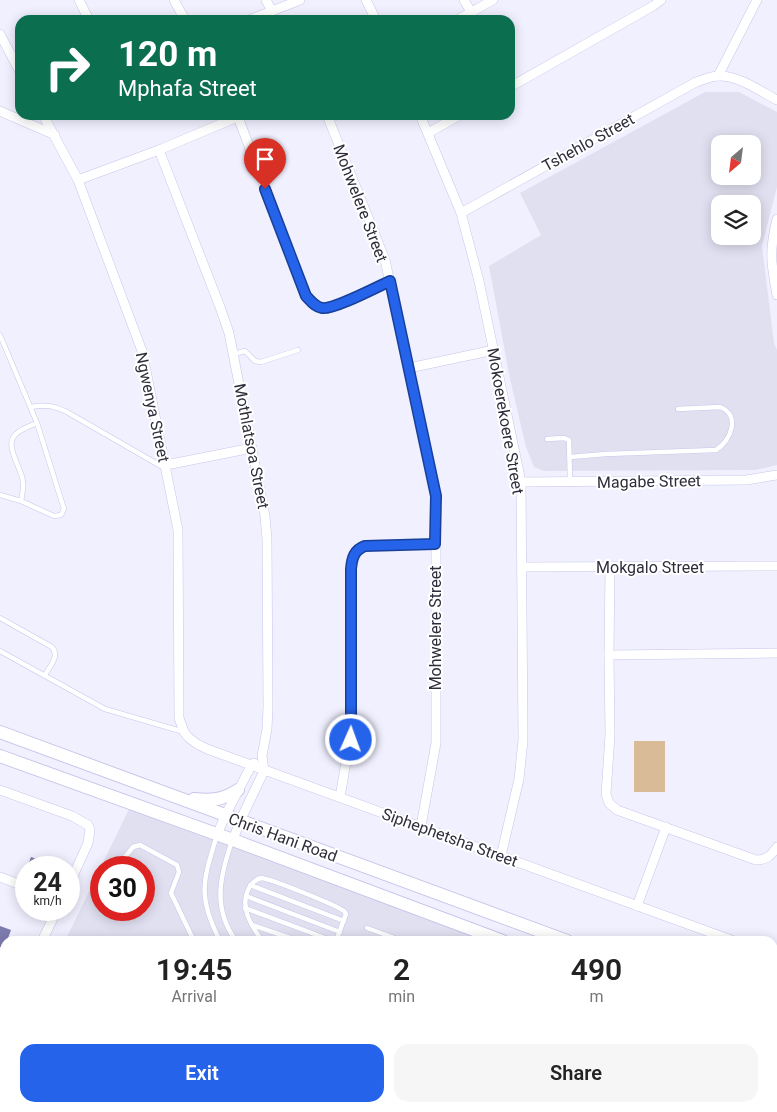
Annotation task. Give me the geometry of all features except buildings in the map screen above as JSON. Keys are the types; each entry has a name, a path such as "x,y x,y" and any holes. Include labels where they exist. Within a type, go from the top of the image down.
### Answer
{"main road":[{"name":"Chris Hani Road","path":"0,732 553,936"},
{"name":"Chris Hani Road","path":"0,756 233,840 490,936"},
{"path":"179,798 214,800 230,796 238,790"}],"street":[{"path":"79,0 86,15"},
{"path":"174,0 182,15"},
{"path":"266,0 272,11"},
{"path":"262,15 300,0"},
{"path":"366,0 374,15"},
{"path":"464,0 471,12"},
{"path":"466,15 493,0"},
{"path":"515,84 661,0"},
{"path":"757,0 718,76 746,84 777,100"},
{"path":"0,34 15,62"},
{"name":"Tshehlo Street","path":"461,213 696,82 718,76"},
{"path":"0,111 15,118"},
{"path":"19,120 46,133 55,135"},
{"name":"Ngwenya Street","path":"46,120 78,180 142,351 178,530 180,718 184,732"},
{"path":"78,180 159,150 230,120"},
{"path":"241,120 306,296 319,307 330,308 390,281"},
{"name":"Mohwelere Street","path":"329,120 385,260 436,496 436,743 421,826"},
{"name":"Mokoerekoere Street","path":"422,120 461,213 479,282 521,482 524,740 519,779 501,856"},
{"path":"428,133 451,120"},
{"name":"Mothlatsoa Street","path":"159,150 220,307 234,354 264,506 267,539 268,707 267,729 262,756 264,771"},
{"path":"777,219 771,248 771,261 777,295"},
{"path":"409,368 494,350"},
{"path":"166,467 252,448"},
{"name":"Magabe Street","path":"521,482 746,480 777,475"},
{"path":"340,797 352,728 351,601 353,556 356,551 365,546 435,544"},
{"name":"Mokgalo Street","path":"522,567 777,566"},
{"path":"610,567 610,735 607,799 612,807 617,810 756,860 766,859 777,847"},
{"path":"609,655 777,652"},
{"name":"Siphephetsha Street","path":"184,732 197,744 264,771 421,826 720,936"},
{"path":"218,835 225,816 251,766 262,756"},
{"path":"233,840 264,771"},
{"path":"0,790 83,821 88,825 90,830 88,843 80,861"},
{"path":"637,906 666,827"},
{"path":"0,877 15,883"},
{"path":"44,936 52,921"}],"lane":[{"path":"0,335 37,423 64,509 61,516 54,516 21,501 0,495"},
{"path":"234,354 245,351 255,361 261,362 298,350"},
{"path":"31,408 44,405 67,412 166,467"},
{"path":"570,457 716,450 726,442 732,424 730,413 725,409 678,409"},
{"path":"21,501 23,482 11,449 12,439 14,434 37,423"},
{"path":"547,440 568,439 570,442 570,482"},
{"path":"0,618 56,651 56,655 45,675"},
{"path":"0,651 104,709 184,732"},
{"path":"218,835 204,891 209,917 218,936"},
{"path":"233,840 223,871 220,894 223,917 233,936"},
{"path":"126,856 133,847 140,845 177,865 178,872 171,893 192,936"},
{"path":"259,936 245,908 246,896 250,885 260,878 342,909 346,912 338,936"},
{"path":"250,885 344,921"},
{"path":"246,896 340,932"},
{"path":"245,908 321,936"},
{"path":"252,925 284,936"},
{"path":"367,928 389,936"}],"shaded area":[{"path":"705,92 739,92 777,112 777,187 762,246 774,343 777,350 777,465 756,470 544,471 534,467 526,447 510,379 489,266 541,235 520,193"},
{"path":"634,741 665,741 665,792 634,792"},
{"path":"130,807 484,936 67,936 75,921 80,921 80,910 90,889 90,921 155,921 155,856 106,856"}],"route":[{"path":"265,189 306,296 312,302 319,307 330,308 390,281 436,496 435,544 372,544 359,548 353,556 351,569 351,740"}]}
